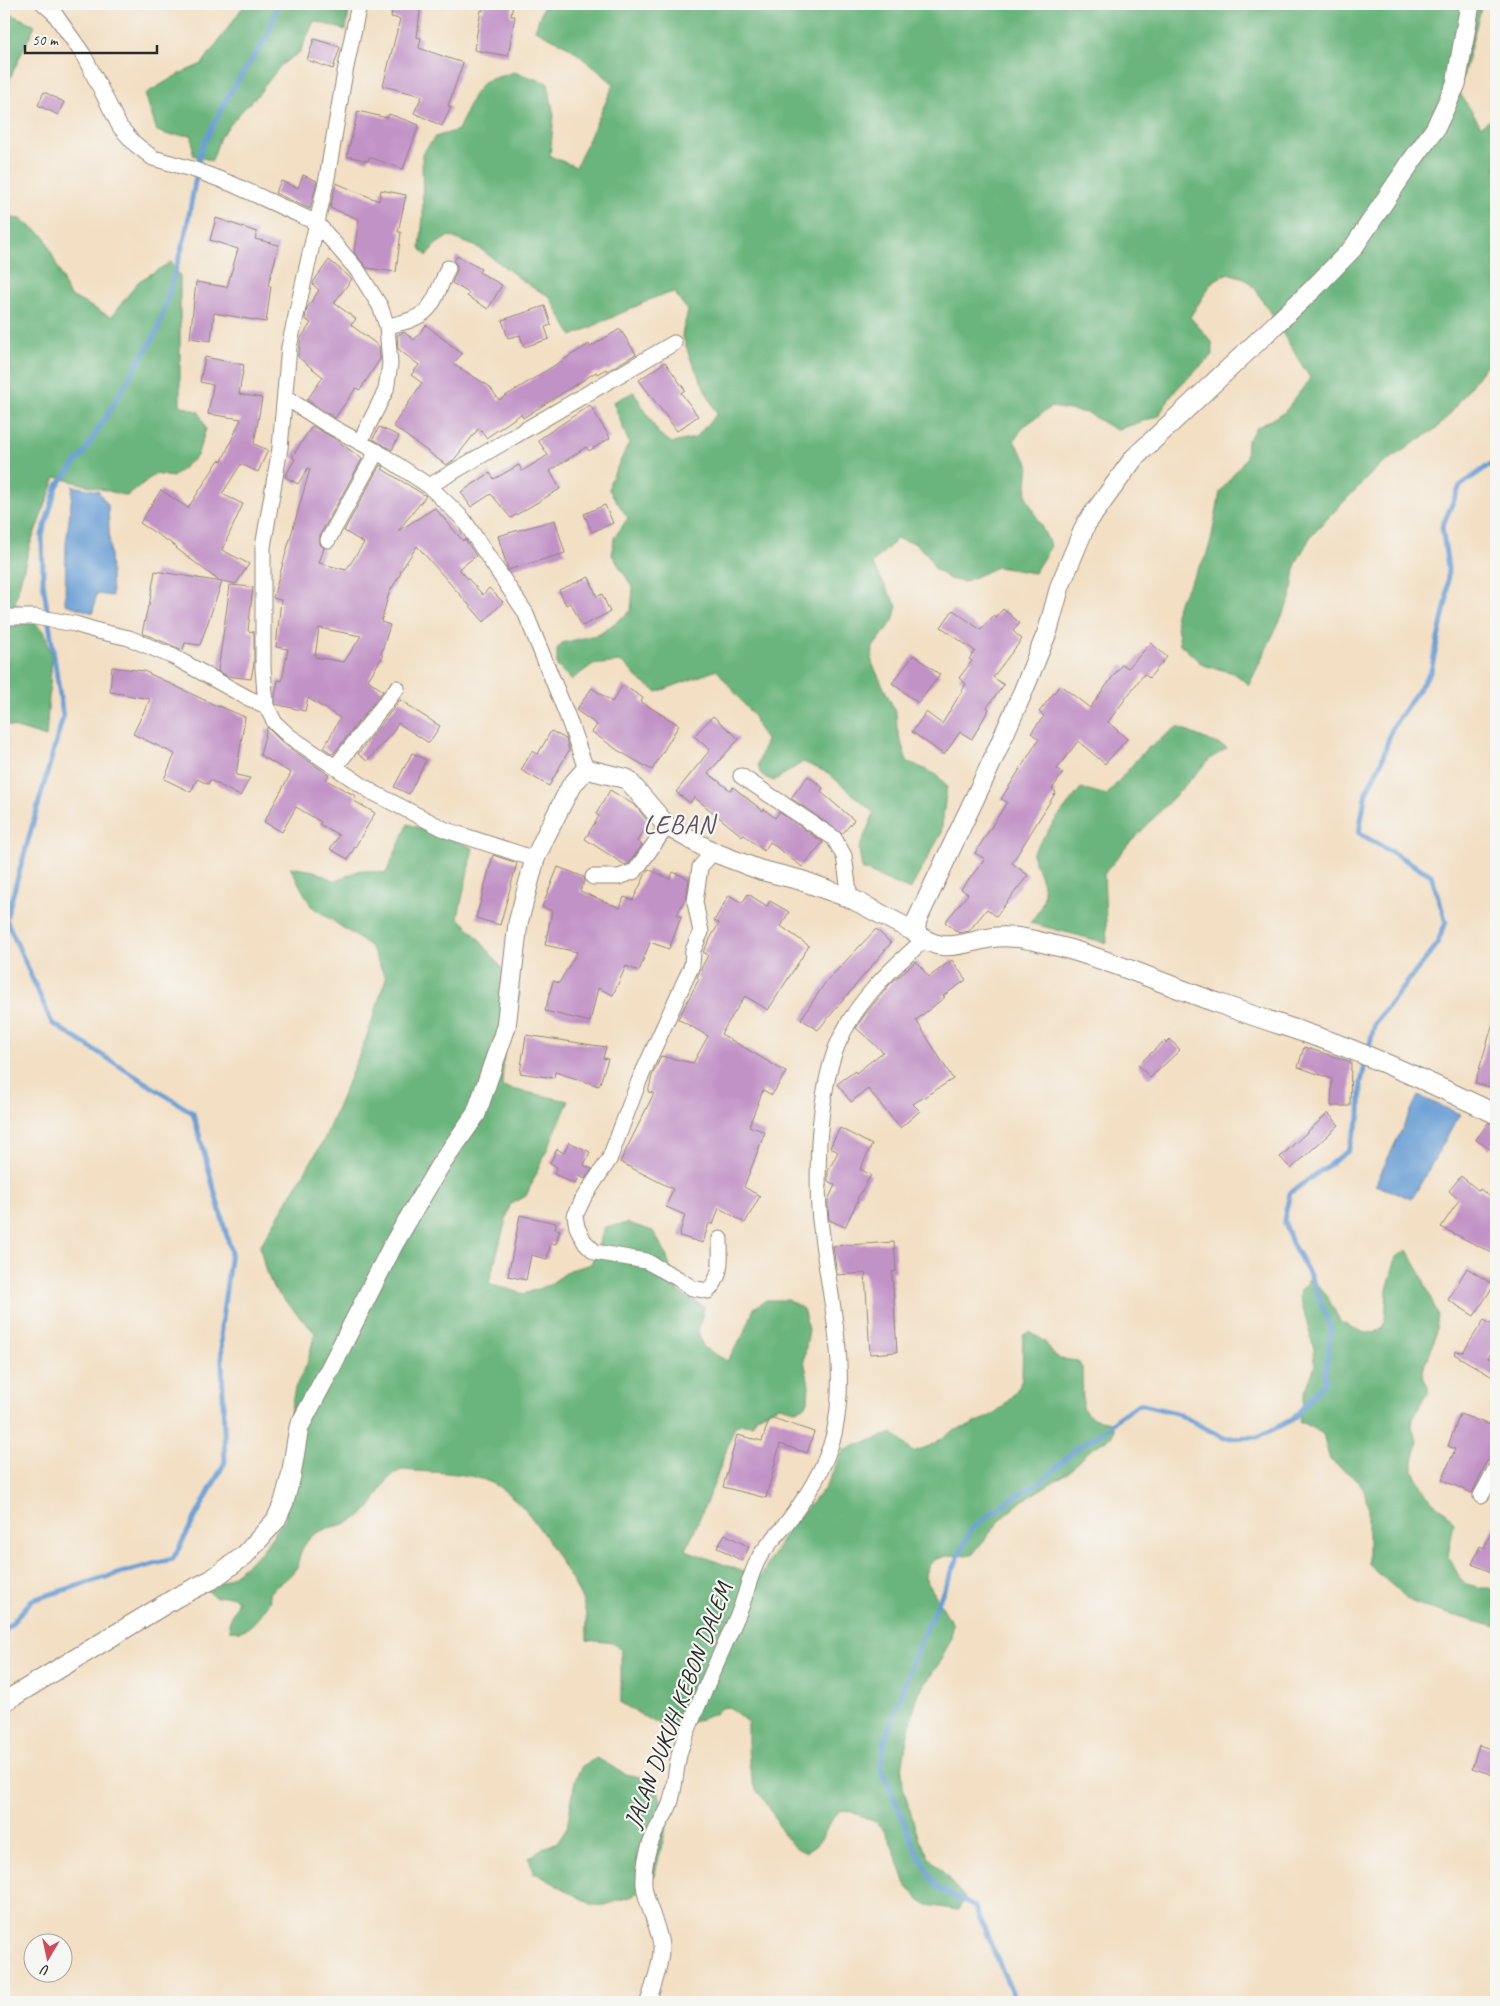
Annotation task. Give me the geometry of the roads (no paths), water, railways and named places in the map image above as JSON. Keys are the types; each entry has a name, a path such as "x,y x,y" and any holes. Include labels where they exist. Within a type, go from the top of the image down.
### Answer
{"street":[{"path":"44,4 54,13 83,54 120,127 135,144 153,158 195,170 232,184 317,223 358,271 380,306 387,326 390,364 386,390 360,442"},
{"path":"359,4 344,72 327,178 289,347 280,448 263,547 262,668 266,706 275,723 282,730 372,792 446,830 535,860"},
{"path":"920,936 917,920 1022,694 1048,630 1060,586 1086,524 1134,458 1312,290 1353,248 1435,129 1456,84 1470,4"},
{"path":"387,326 406,323 425,313 432,304 448,268"},
{"path":"429,486 674,343"},
{"path":"285,397 325,423 377,451 429,486 463,519 525,612 568,715 586,769"},
{"path":"328,540 377,451"},
{"path":"4,618 35,617 75,624 128,638 174,657 266,706"},
{"path":"336,766 397,688"},
{"path":"586,769 627,779 667,826 714,852 760,870 800,880 850,898 920,936 931,944 946,946 966,944 997,937 1019,938 1091,956 1396,1068 1496,1114"},
{"path":"4,1702 177,1597 211,1580 245,1555 276,1520 284,1502 299,1426 332,1367 393,1245 439,1167 476,1114 506,1027 518,923 535,860 571,786 586,769"},
{"path":"741,776 834,838 844,856 850,898"},
{"path":"593,877 619,876 635,871 667,826"},
{"path":"714,852 700,867 695,902 701,932 693,950 692,965 639,1081 609,1160 584,1197 575,1216 576,1227 584,1241 595,1252 646,1261 692,1288 708,1291 715,1284 720,1269 720,1239"},
{"name":"JALAN DUKUH KEBON DALEM","path":"648,2002 661,1947 644,1885 645,1871 653,1836 669,1807 680,1751 693,1715 741,1606 760,1556 804,1500 816,1480 834,1434 840,1395 833,1303 820,1227 818,1158 822,1106 834,1055 848,1026 864,1002 920,936"},
{"path":"1481,1496 1496,1468"}],"water":[{"path":"73,486 98,491 108,505 112,596 96,594 93,613 65,604 66,544"},
{"path":"1418,1096 1460,1114 1412,1199 1375,1185"}],"waterway":[{"path":"4,1632 32,1600 109,1576 173,1559 225,1462 221,1328 231,1251 193,1113 52,1023 6,919 63,717 43,582 42,535 57,486 84,453 158,330 185,237 201,149 228,96 268,35 278,4"},
{"path":"1368,1052 1375,1023 1436,946 1446,922 1431,875 1359,833 1366,792 1381,763 1392,728 1431,671 1447,598 1448,567 1442,527 1460,486 1496,460"},
{"path":"1016,2002 975,1907 937,1888 914,1846 881,1767 885,1740 916,1652 971,1529 1011,1499 1044,1480 1077,1448 1103,1432 1120,1416 1139,1404 1176,1413 1224,1438 1258,1437 1293,1419 1324,1383 1331,1329 1311,1277 1292,1243 1284,1220 1290,1193 1348,1151 1360,1116 1361,1083 1366,1060"}],"district":[{"name":"LEBAN","path":"679,824"}]}
